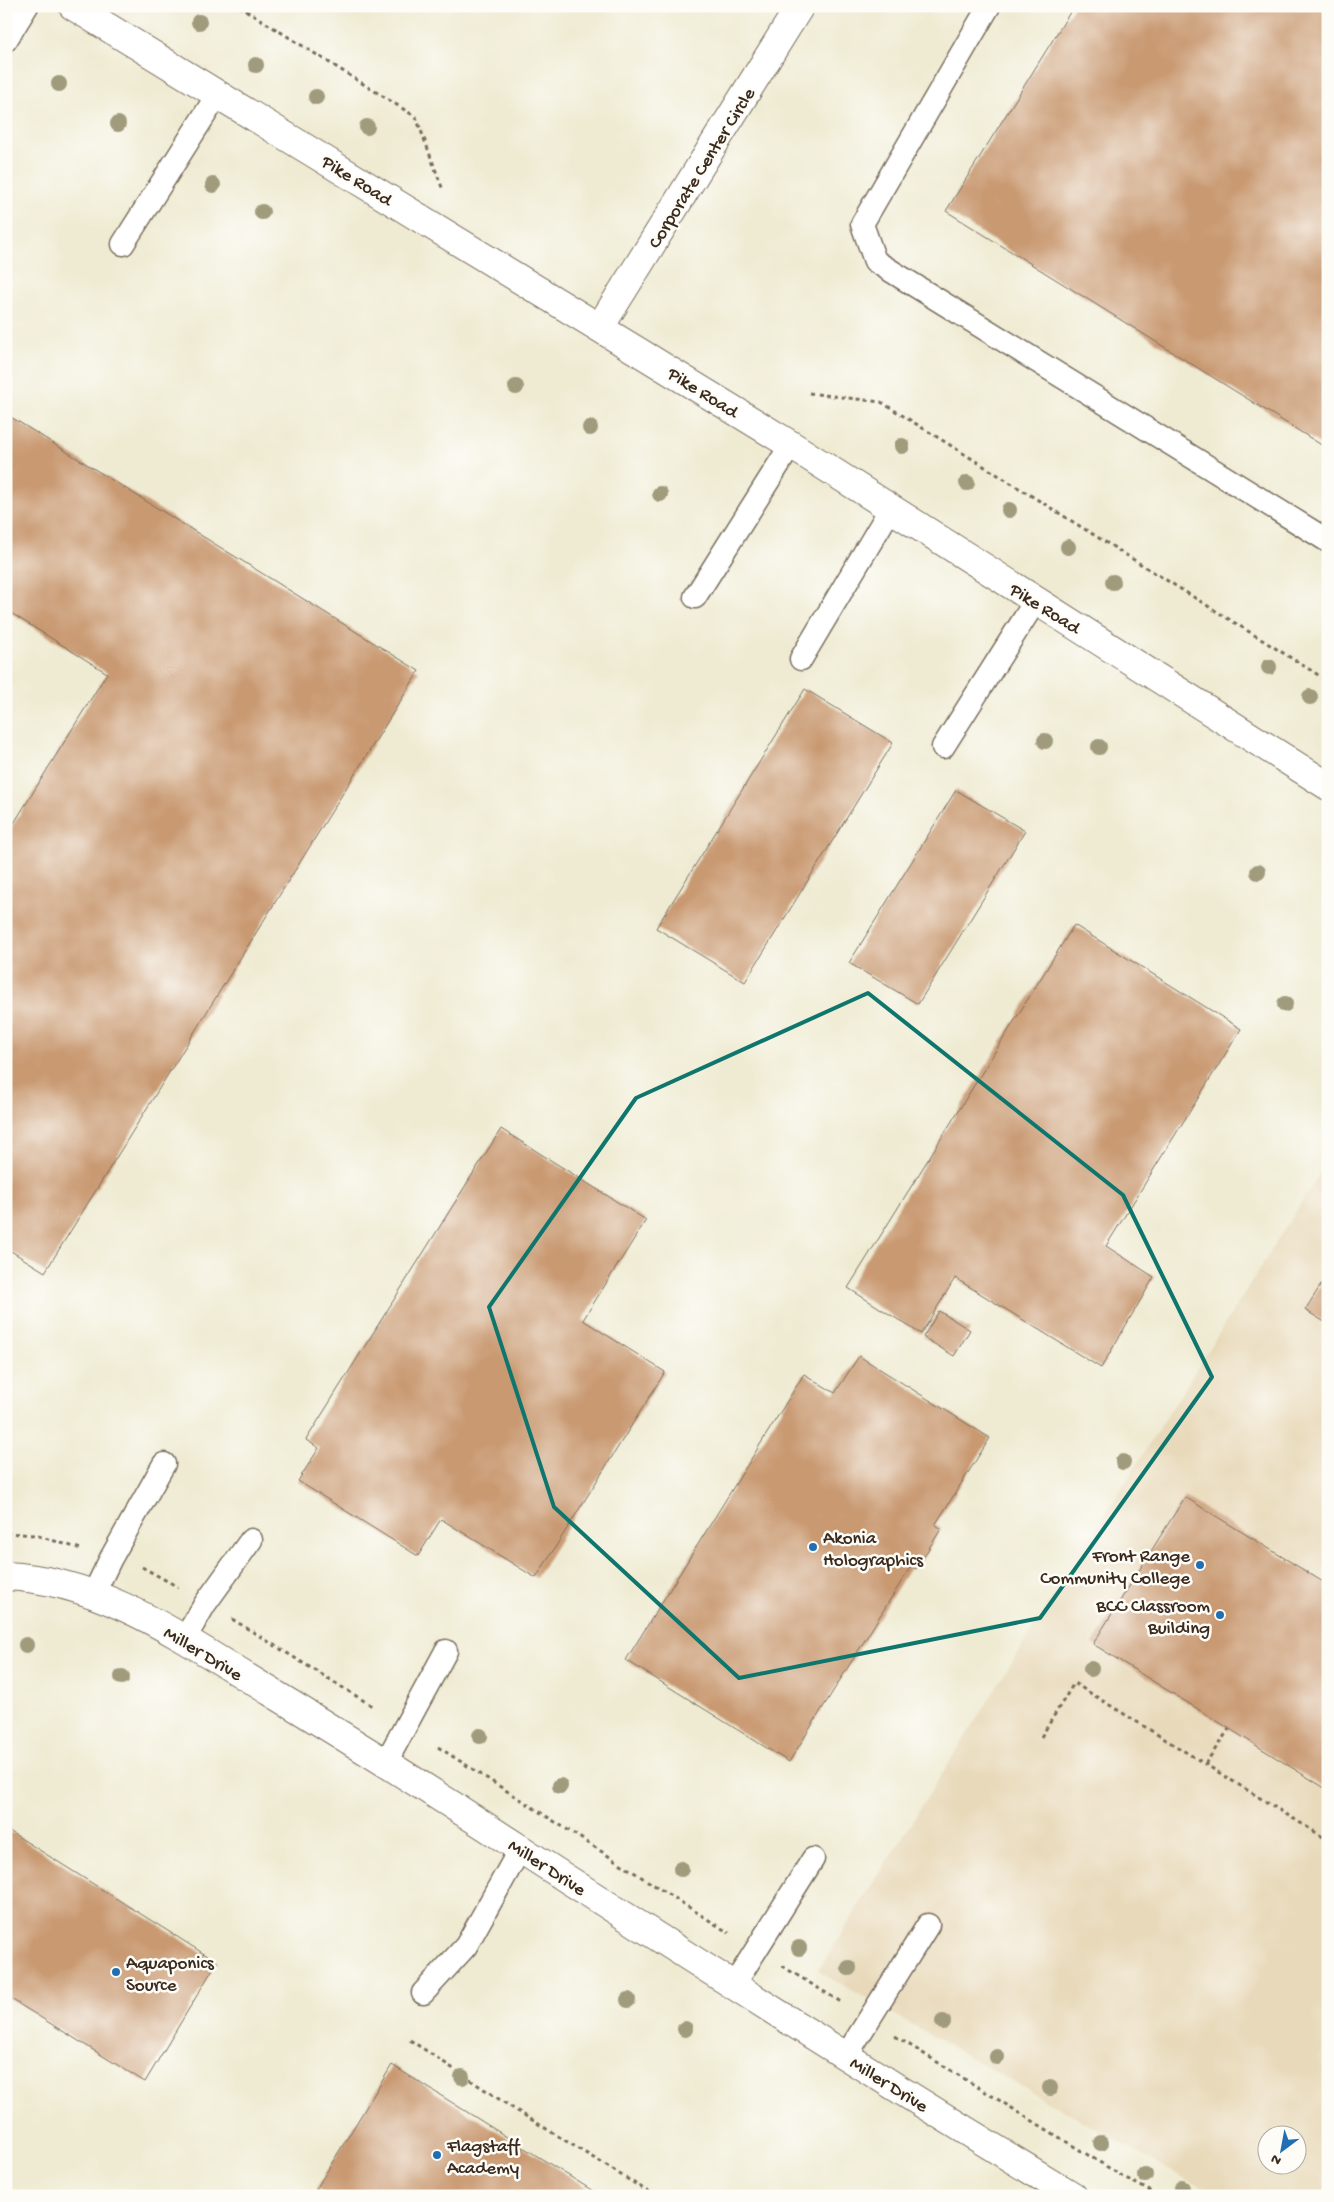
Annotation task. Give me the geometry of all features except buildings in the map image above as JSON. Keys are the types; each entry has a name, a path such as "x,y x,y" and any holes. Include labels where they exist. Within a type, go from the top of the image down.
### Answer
{"street":[{"name":"Pike Road","path":"73,6 791,445 1328,786"},
{"name":"Corporate Center Circle","path":"600,327 800,6"},
{"name":"Miller Drive","path":"6,1576 23,1577 68,1586 147,1617 386,1762 846,2056 1073,2196"}],"lane":[{"path":"6,40 28,6"},
{"path":"989,6 862,224 875,261 1328,541"},
{"path":"123,244 218,94"},
{"path":"695,597 791,445"},
{"path":"801,659 891,508"},
{"path":"943,747 1036,600"},
{"path":"92,1595 110,1558 164,1464"},
{"path":"184,1640 205,1604 251,1540"},
{"path":"386,1762 446,1651"},
{"path":"423,1993 466,1946 520,1849"},
{"path":"734,1985 813,1859"},
{"path":"846,2056 928,1925"}],"path":[{"path":"239,6 416,117 443,190"},
{"path":"809,393 881,402 1328,681"},
{"path":"231,1619 374,1707"},
{"path":"1041,1736 1074,1683 1328,1840"},
{"path":"1205,1764 1229,1729"},
{"path":"438,1747 732,1934"},
{"path":"778,1964 841,2002"},
{"path":"888,2032 1122,2176 1159,2196"},
{"path":"410,2040 512,2107 655,2196"}],"highlighted area":[{"path":"868,993 1123,1195 1212,1377 1040,1618 739,1678 554,1507 489,1307 636,1098"}],"shaded area":[{"name":"Front Range Community College","path":"1328,1160 1328,2196 1235,2196 1191,2183 818,1971"}],"place":[{"name":"Akonia Holographics","path":"813,1547"},
{"name":"Front Range Community College","path":"1200,1565"},
{"name":"BCC Classroom Building","path":"1220,1615"},
{"name":"Aquaponics Source","path":"116,1972"},
{"name":"Flagstaff Academy","path":"437,2155"}]}
